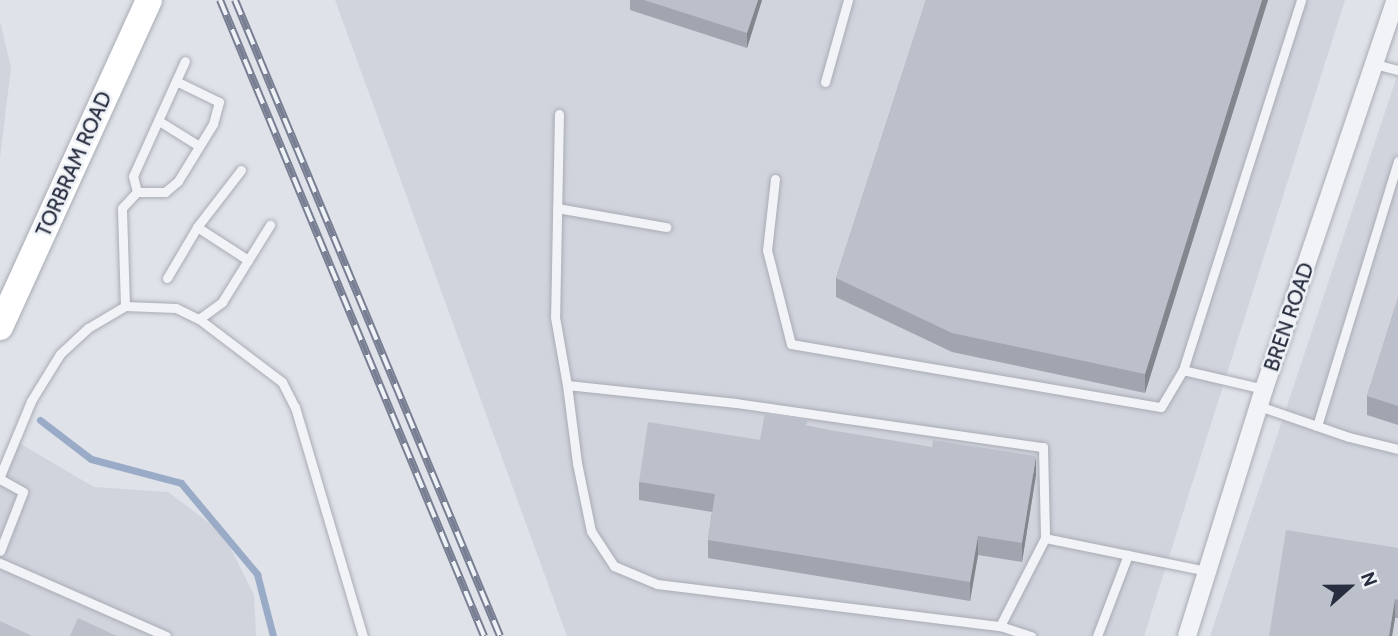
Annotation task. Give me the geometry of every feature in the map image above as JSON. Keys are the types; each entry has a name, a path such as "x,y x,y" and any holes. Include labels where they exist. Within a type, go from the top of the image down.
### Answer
{"main road":[{"name":"TORBRAM ROAD","path":"0,327 149,0"}],"street":[{"name":"BREN ROAD","path":"1187,636 1262,398 1396,0"}],"lane":[{"path":"825,82 848,0"},
{"path":"775,179 767,250 792,344 1161,407 1183,370 1301,0"},
{"path":"137,192 134,176 185,61"},
{"path":"1376,64 1398,70"},
{"path":"125,306 122,208 137,192 166,192 178,181 213,124 219,102 176,81"},
{"path":"559,114 555,317 577,463 591,531 614,566 657,584 1000,626 1031,636"},
{"path":"159,121 199,146"},
{"path":"1317,426 1398,161"},
{"path":"167,278 197,227 241,170"},
{"path":"557,208 666,228"},
{"path":"199,319 222,302 270,225"},
{"path":"197,227 248,260"},
{"path":"0,551 23,492 0,477 31,401 60,354 88,328 125,306 177,308 199,319 282,382 295,407 363,636"},
{"path":"1183,370 1262,398 1317,426 1398,449"},
{"path":"567,385 736,403 1043,447 1045,538 1000,626"},
{"path":"1045,538 1208,571"},
{"path":"1097,636 1128,555"},
{"path":"0,563 166,636"}],"shaded area":[{"path":"335,0 1345,0 1144,636 567,636"},
{"path":"0,21 11,68 0,158"},
{"path":"1398,73 1398,636 1210,636 1270,457"},
{"path":"19,443 94,487 168,492 223,533 254,595 256,636 0,636 0,476"}],"building":[{"path":"644,0 758,0 747,33"},
{"path":"926,0 1262,0 1145,374 952,333 836,278"},
{"path":"1398,298 1398,406 1367,396"},
{"path":"765,412 808,419 806,426 932,447 933,440 1036,456 1022,543 978,536 970,582 708,540 715,494 639,482 648,422 760,440"},
{"path":"1286,530 1398,548 1398,600 1395,599 1389,636 1269,636"},
{"path":"78,618 117,636 70,636"},
{"path":"0,621 32,636 0,636"}],"waterway":[{"path":"40,420 91,459 181,483 257,574 273,636"}],"railway":[{"path":"220,0 484,636"},
{"path":"235,0 500,636"}]}
